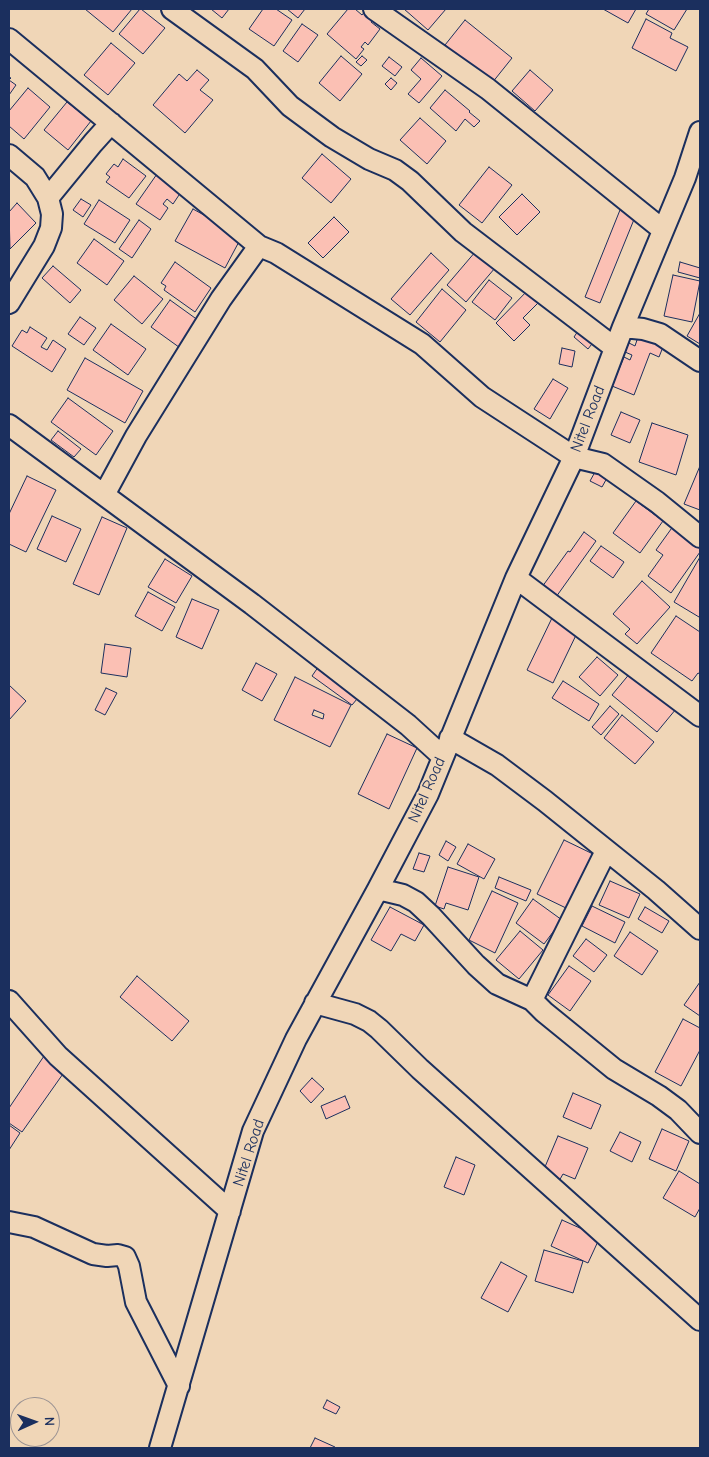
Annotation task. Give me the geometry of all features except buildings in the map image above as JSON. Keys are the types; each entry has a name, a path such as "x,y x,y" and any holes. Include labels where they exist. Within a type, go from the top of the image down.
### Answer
{"street":[{"path":"172,9 255,70 290,106 332,137 369,159 395,170 410,181 463,232 615,348"},
{"path":"374,9 488,89 663,230"},
{"path":"9,39 259,246 276,253 422,344 482,397 574,457 603,464 656,502 700,537"},
{"path":"48,198 111,123"},
{"name":"Nitel Road","path":"160,1448 253,1131 296,1039 428,794 516,578 574,457 623,327 663,230 692,179 700,132"},
{"path":"9,154 35,177 48,198 52,214 51,228 44,246 9,303"},
{"path":"104,494 136,436 216,307 259,246"},
{"path":"623,327 644,329 660,334 700,361"},
{"path":"9,425 252,604 408,725 446,747 498,765 656,890 700,929"},
{"path":"516,578 700,716"},
{"path":"532,1000 606,851"},
{"path":"378,889 416,902 476,965 497,984 532,1000 614,1069 659,1096 678,1110 700,1133"},
{"path":"9,1001 58,1056 230,1211"},
{"path":"315,1003 355,1014 379,1029 420,1069 700,1320"},
{"path":"9,1222 34,1227 93,1254 125,1257 129,1266 136,1302 178,1386"}]}
